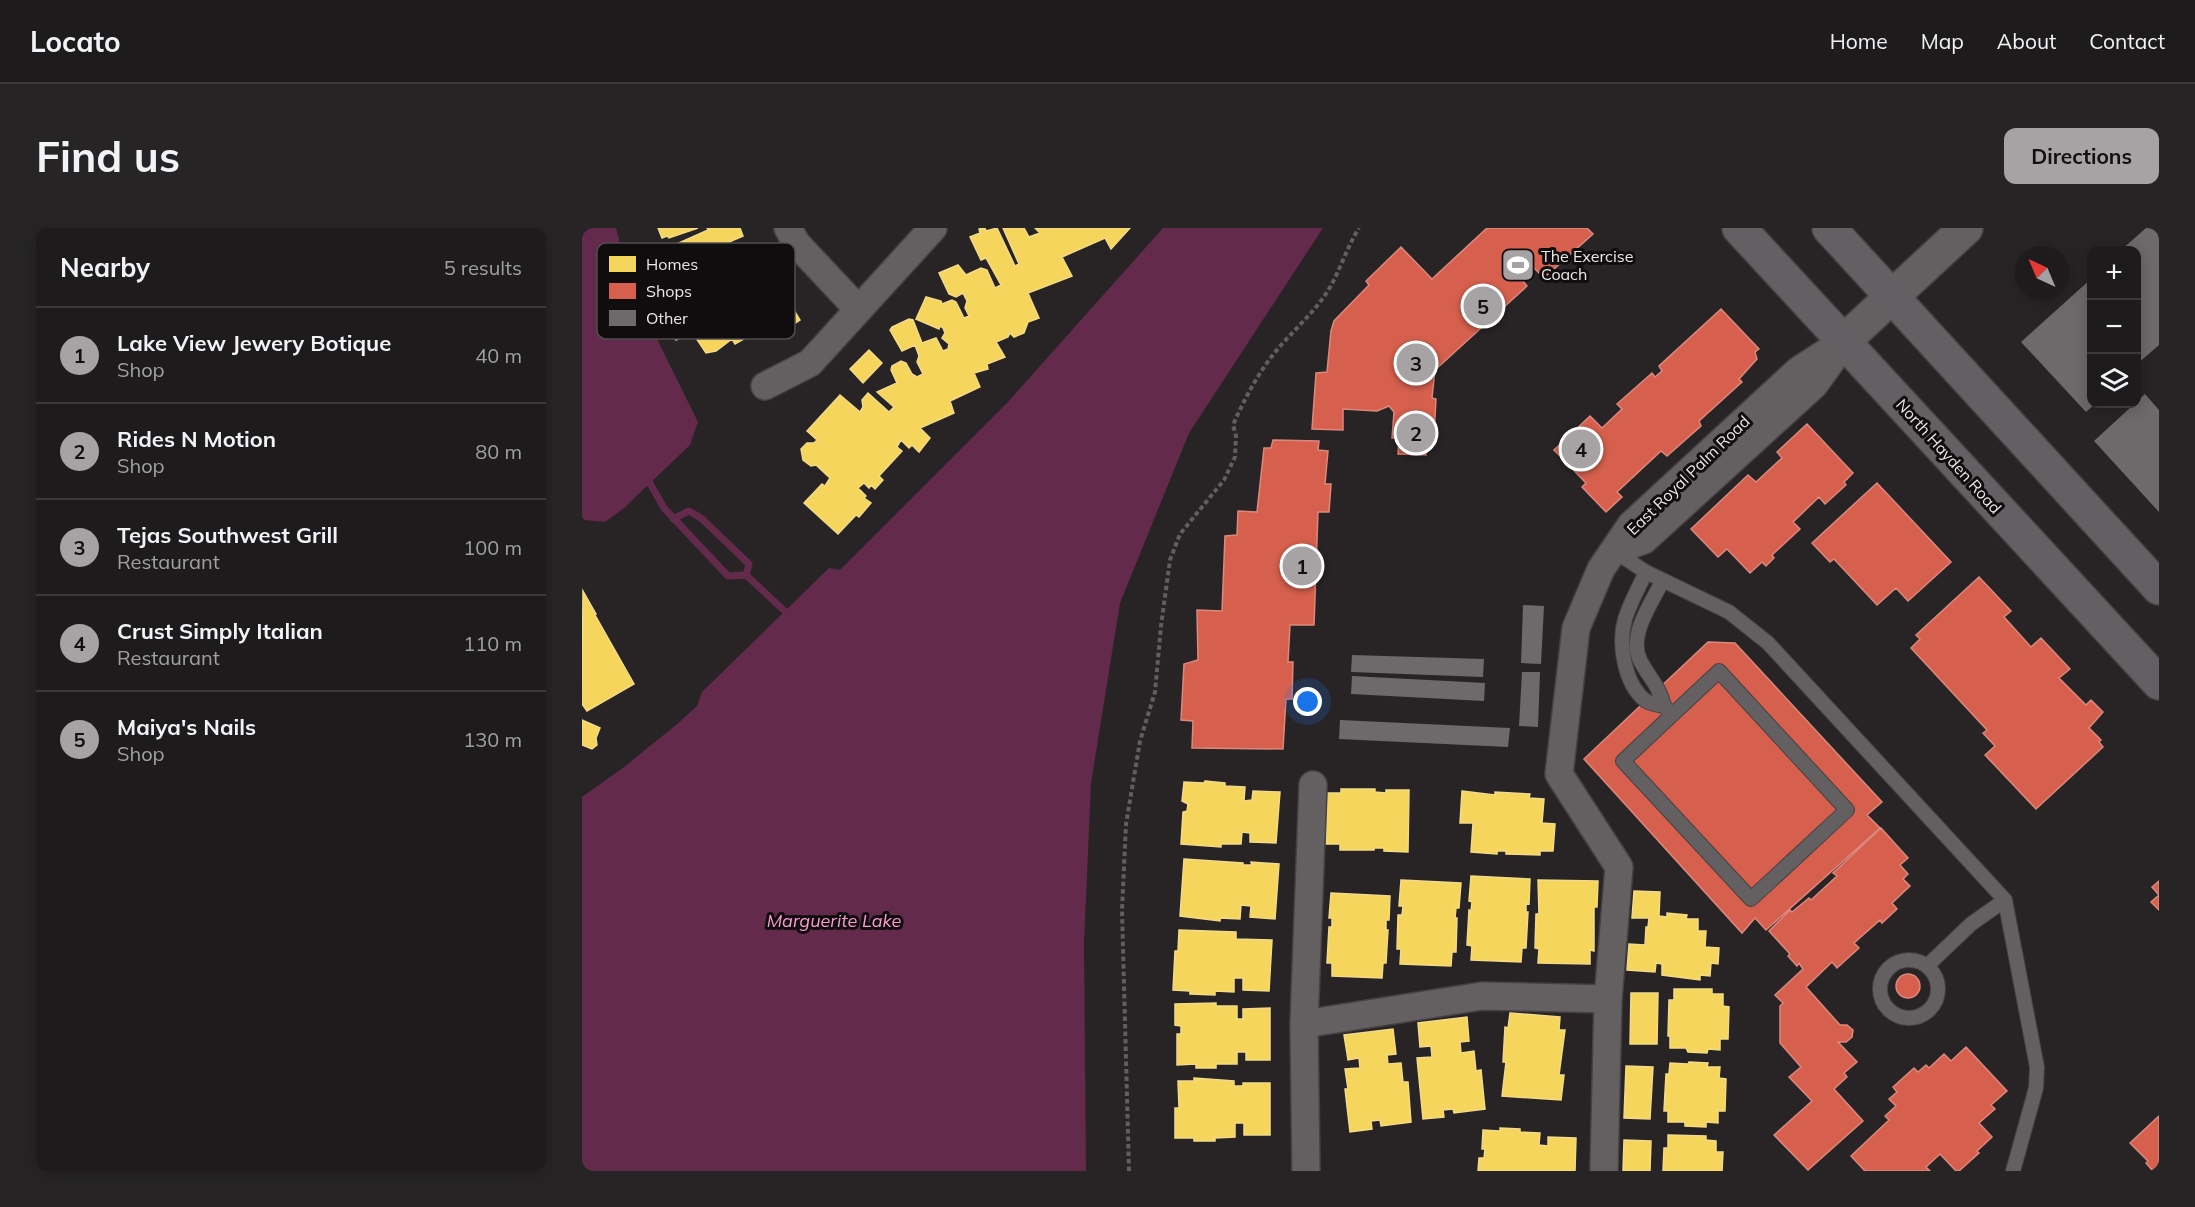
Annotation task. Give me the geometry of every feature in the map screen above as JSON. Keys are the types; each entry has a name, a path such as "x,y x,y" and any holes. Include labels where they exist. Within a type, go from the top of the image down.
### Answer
{"main road":[{"name":"North Hayden Road","path":"1739,228 2159,683"},
{"path":"1829,228 2159,588"}],"street":[{"path":"788,228 796,243 858,309"},
{"path":"765,386 810,363 933,228"},
{"name":"East Royal Palm Road","path":"1604,1171 1608,999 1619,867 1559,774 1576,628 1601,569 1632,525 1799,370 1844,341 1965,228"},
{"path":"1306,1171 1304,1024 1313,785"},
{"path":"1304,1024 1482,996 1608,999"}],"lane":[{"path":"1614,551 1646,572 1729,612 1768,644 2005,900 2037,1068 2036,1088 2013,1171"},
{"path":"1646,572 1625,620 1623,641 1625,664 1634,687 1647,702 1668,710"},
{"path":"1663,580 1642,621 1638,639 1639,657 1660,690 1668,710"},
{"path":"1719,672 1847,810 1751,899 1623,761 1668,710 1719,672"},
{"path":"1927,966 1971,924 2005,900"},
{"path":"1909,959 1927,966 1933,973 1938,990 1931,1008 1915,1017 1906,1018 1889,1010 1880,993 1880,983 1890,966 1909,959"}],"path":[{"path":"1129,1171 1122,910 1126,824 1140,741 1155,692 1170,560 1180,534 1224,480 1235,458 1236,436 1233,425 1246,396 1270,359 1324,297 1359,228"}],"water":[{"path":"582,228 616,228 620,243 597,243 597,339 657,339 698,422 690,445 624,508 605,522 585,520 582,517"},
{"name":"Marguerite Lake","path":"1163,228 1323,228 1189,433 1120,603 1091,783 1084,943 1086,1171 582,1171 582,797 624,767 697,706 702,692 829,568 840,570 1007,403"}],"building: Homes":[{"path":"658,228 698,228 669,238 667,236 662,238"},
{"path":"707,228 740,228 743,236 730,243 679,243 708,230"},
{"path":"985,228 986,231 997,228 1015,266 1019,264 1003,228 1024,228 1029,237 1040,233 1035,228 1130,228 1111,249 1105,238 1062,257 1072,276 1028,293 1039,318 1028,322 1024,333 1014,337 1010,333 1008,337 996,342 1005,357 987,364 988,369 974,373 980,387 950,401 954,413 920,428 930,438 919,452 912,445 909,448 901,440 897,447 902,451 879,476 883,480 875,489 871,485 869,488 864,483 858,488 866,496 864,498 871,503 859,517 856,515 838,534 804,503 822,484 825,486 830,478 816,465 811,466 803,460 801,449 807,443 814,443 817,440 807,431 840,395 860,412 863,407 862,400 868,393 889,412 894,407 877,392 897,383 891,370 892,366 901,361 906,363 912,374 917,377 923,374 917,362 919,356 915,345 902,351 890,330 892,327 909,319 913,320 922,343 936,338 943,351 948,349 949,344 942,338 945,333 943,328 940,326 939,329 916,319 926,297 941,301 942,304 952,300 956,302 964,318 969,316 965,308 967,301 963,293 956,297 949,294 939,273 958,265 966,275 981,268 987,270 995,288 1001,285 986,258 981,260 970,237 980,233 979,229"},
{"path":"795,312 800,320 795,323"},
{"path":"697,339 732,339 716,351 706,353"},
{"path":"732,339 744,339 735,344"},
{"path":"869,350 882,363 863,383 850,369"},
{"path":"583,591 634,684 587,711 582,704"},
{"path":"582,720 600,728 596,738 597,745 592,749 582,745"},
{"path":"1205,781 1225,783 1225,786 1245,787 1244,801 1252,800 1253,791 1280,792 1276,843 1250,842 1250,833 1242,832 1241,844 1221,844 1221,847 1181,844 1183,812 1187,811 1188,804 1182,801 1184,782 1204,783"},
{"path":"1341,789 1375,789 1375,792 1386,793 1386,790 1409,790 1408,852 1384,851 1384,848 1340,850 1340,844 1326,844 1327,793 1341,793"},
{"path":"1462,791 1495,795 1495,792 1530,794 1529,798 1544,799 1542,823 1555,824 1553,851 1540,851 1540,855 1506,854 1506,851 1497,851 1497,854 1471,852 1473,823 1460,823"},
{"path":"1184,859 1243,863 1243,865 1252,865 1251,862 1279,864 1275,919 1250,917 1251,906 1241,905 1240,919 1220,918 1220,921 1180,916"},
{"path":"1471,876 1530,879 1529,904 1526,903 1526,912 1528,912 1526,948 1522,948 1521,962 1471,960 1472,946 1467,945 1469,910 1471,911 1472,902 1469,901"},
{"path":"1401,880 1461,883 1459,908 1456,908 1455,918 1457,918 1456,952 1452,952 1451,966 1400,964 1401,949 1397,949 1398,915 1402,915 1403,906 1399,906"},
{"path":"1538,880 1598,881 1597,907 1594,907 1594,951 1590,950 1590,964 1538,963 1539,949 1535,948 1536,914 1539,914"},
{"path":"1634,891 1660,892 1659,916 1667,917 1667,913 1687,915 1686,919 1698,919 1698,931 1706,931 1705,947 1719,948 1718,964 1711,963 1710,976 1700,975 1700,980 1662,975 1662,964 1656,963 1655,972 1627,970 1629,944 1645,945 1649,918 1632,918"},
{"path":"1331,893 1390,896 1389,920 1386,920 1386,930 1388,930 1386,963 1383,963 1382,978 1332,976 1332,963 1327,963 1329,927 1332,927 1332,918 1329,918"},
{"path":"1179,930 1236,932 1236,939 1272,940 1269,991 1243,990 1243,978 1234,978 1234,992 1215,991 1215,995 1190,994 1190,991 1173,990 1175,951 1178,951"},
{"path":"1674,989 1712,989 1712,994 1723,994 1723,1006 1729,1007 1728,1039 1720,1039 1720,1050 1708,1049 1707,1053 1688,1052 1686,1048 1670,1048 1669,1000 1674,1000"},
{"path":"1631,993 1658,993 1657,1044 1630,1044"},
{"path":"1216,1003 1216,1006 1237,1006 1237,1019 1243,1019 1243,1009 1270,1008 1270,1060 1246,1060 1246,1052 1237,1052 1237,1064 1216,1064 1216,1068 1196,1068 1196,1064 1177,1065 1177,1034 1181,1034 1181,1026 1175,1025 1175,1004"},
{"path":"1510,1013 1560,1017 1559,1030 1565,1030 1559,1075 1564,1075 1561,1100 1502,1096 1506,1062 1503,1062 1505,1027 1508,1028"},
{"path":"1467,1017 1469,1041 1460,1042 1461,1053 1474,1051 1476,1071 1481,1070 1485,1109 1454,1113 1453,1109 1443,1110 1444,1117 1423,1119 1417,1058 1432,1057 1431,1046 1420,1047 1418,1023"},
{"path":"1393,1029 1396,1054 1387,1055 1388,1064 1401,1063 1403,1082 1408,1082 1411,1122 1381,1126 1380,1120 1371,1121 1372,1129 1350,1132 1345,1069 1360,1068 1359,1058 1348,1060 1344,1035"},
{"path":"1689,1062 1708,1063 1707,1067 1720,1067 1719,1078 1726,1079 1725,1111 1718,1111 1718,1123 1706,1122 1706,1127 1685,1126 1685,1122 1668,1122 1668,1111 1664,1111 1666,1074 1669,1074 1670,1063 1688,1064"},
{"path":"1626,1066 1653,1067 1650,1119 1624,1118"},
{"path":"1194,1078 1234,1081 1234,1086 1243,1086 1243,1083 1270,1083 1270,1135 1244,1135 1244,1123 1235,1123 1235,1137 1215,1138 1215,1141 1175,1138 1175,1108 1179,1108 1178,1081 1194,1081"},
{"path":"1500,1128 1540,1133 1539,1145 1548,1146 1548,1137 1576,1138 1575,1171 1478,1171 1479,1158 1484,1158 1483,1130 1500,1131"},
{"path":"1668,1135 1706,1136 1706,1140 1716,1141 1716,1152 1723,1152 1722,1171 1663,1171 1664,1148 1668,1148"},
{"path":"1624,1140 1651,1141 1650,1171 1623,1171"}],"building: Shops":[{"path":"1487,228 1587,228 1593,234 1544,278 1530,264 1518,275 1527,286 1435,370 1432,398 1436,399 1434,435 1426,435 1426,455 1398,454 1399,438 1392,438 1394,412 1389,406 1377,411 1343,409 1343,430 1312,429 1316,373 1327,372 1334,321 1369,285 1366,281 1401,247 1432,279"},
{"path":"1721,309 1759,349 1755,352 1757,359 1739,379 1742,382 1699,421 1701,426 1667,456 1661,451 1617,492 1622,497 1606,512 1582,487 1586,483 1554,450 1590,416 1602,428 1622,409 1617,404 1652,373 1655,377 1662,371 1659,366"},
{"path":"1807,424 1853,473 1844,482 1846,485 1825,504 1819,497 1793,522 1800,529 1772,555 1774,558 1766,566 1762,562 1750,573 1727,549 1718,557 1691,529 1748,475 1756,482 1782,458 1777,452"},
{"path":"1273,440 1319,441 1318,450 1328,451 1325,484 1331,484 1329,512 1318,512 1314,625 1290,625 1288,662 1293,662 1292,699 1286,699 1283,749 1192,748 1193,721 1181,720 1184,664 1198,660 1197,610 1222,611 1225,536 1237,535 1238,511 1257,512 1264,448 1271,448"},
{"path":"1877,483 1951,562 1908,601 1896,588 1877,605 1834,559 1830,562 1812,543"},
{"path":"1979,577 2011,611 2004,617 2031,647 2041,638 2070,669 2059,678 2086,705 2091,700 2103,712 2089,728 2101,740 2099,742 2103,747 2036,809 1985,755 1995,746 1983,733 1987,730 1911,648 1920,639 1916,635"},
{"path":"1708,642 1735,643 1882,802 1867,815 1880,828 1766,930 1755,918 1742,933 1584,759"},
{"path":"1881,828 1908,858 1900,865 1908,874 1903,879 1910,886 1892,903 1897,909 1882,923 1880,920 1854,943 1859,948 1837,968 1832,962 1806,987 1840,1025 1847,1025 1853,1030 1852,1037 1846,1042 1838,1042 1857,1062 1844,1073 1847,1077 1834,1089 1863,1121 1808,1170 1774,1135 1812,1101 1789,1077 1801,1067 1780,1043 1780,1006 1783,1003 1775,995 1803,969 1799,963 1797,966 1788,956 1790,954 1769,931 1790,910 1792,912 1809,898 1811,900 1837,876 1833,873"},
{"path":"2159,881 2159,895 2152,887"},
{"path":"2159,895 2159,910 2151,902"},
{"path":"1908,974 1916,978 1920,986 1916,994 1908,998 1900,994 1896,986 1900,978"},
{"path":"1966,1047 2007,1091 1991,1105 1995,1109 1979,1123 1992,1137 1977,1151 1979,1153 1959,1171 1956,1171 1940,1154 1926,1167 1930,1171 1865,1171 1851,1156 1889,1120 1885,1116 1896,1106 1889,1099 1897,1092 1893,1087 1914,1068 1918,1072 1926,1065 1929,1068 1944,1054 1951,1061"},
{"path":"2159,1116 2159,1171 2153,1171 2146,1163 2148,1161 2130,1143"}],"building: Other":[{"path":"2146,228 2159,228 2159,345 2141,361 2141,246 2126,246"},
{"path":"2087,283 2087,408 2090,408 2086,412 2021,342"},
{"path":"2145,394 2159,410 2159,512 2094,441 2130,408 2141,408 2141,398"},
{"path":"1523,605 1544,606 1541,664 1521,663"},
{"path":"1352,655 1484,659 1483,677 1351,672"},
{"path":"1522,672 1540,672 1538,727 1519,726"},
{"path":"1352,676 1485,683 1484,701 1351,694"},
{"path":"1340,720 1510,728 1508,747 1339,739"}],"waterway":[{"path":"647,478 664,508 728,576 746,575 791,617"},
{"path":"673,519 689,511 701,518 749,564 746,575"}],"place":[{"name":"The Exercise Coach","path":"1518,265"},
{"name":"Maiya's Nails","path":"1483,306"},
{"name":"Tejas Southwest Grill","path":"1416,363"},
{"name":"Rides N Motion","path":"1416,433"},
{"name":"Crust Simply Italian","path":"1581,449"},
{"name":"Lake View Jewery Botique","path":"1302,566"}]}
